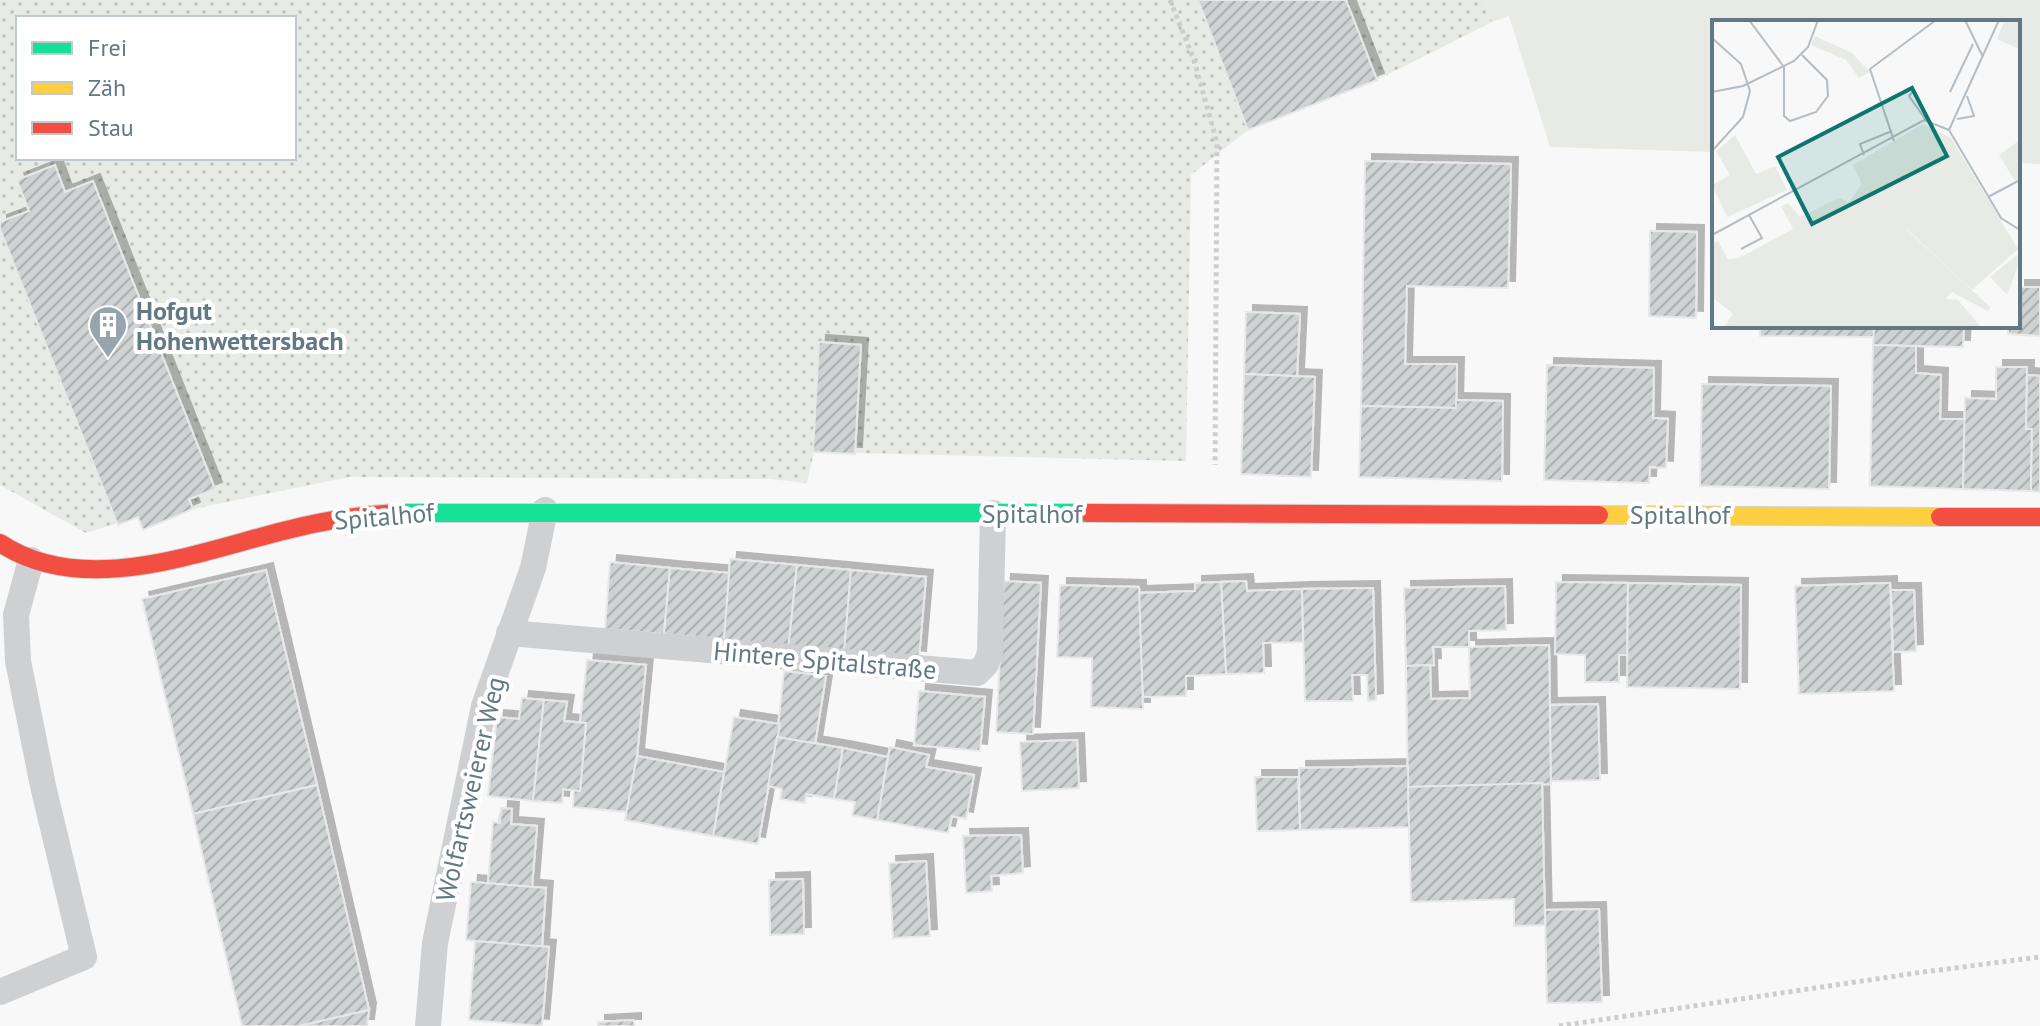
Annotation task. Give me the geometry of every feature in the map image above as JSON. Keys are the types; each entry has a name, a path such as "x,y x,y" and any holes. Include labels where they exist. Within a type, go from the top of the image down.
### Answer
{"street":[{"name":"Spitalhof","path":"0,543 31,560 60,568 99,568 178,556 356,515 425,511 2040,517"}],"lane":[{"name":"Wolfartsweierer Weg","path":"428,1026 435,943 484,706 533,568 545,510"},
{"name":"Hintere Spitalstraße","path":"509,633 977,673 986,664 990,652 993,513"},
{"path":"0,992 84,957 43,786 18,661 16,615 31,560"}],"path":[{"path":"1170,0 1194,60 1217,143 1215,514"},
{"path":"1559,1026 2040,957"}],"shaded area":[{"path":"0,0 1485,0 1492,22 1377,80 1248,130 1191,175 1186,461 814,452 807,483 770,479 349,477 193,509 143,530 138,517 86,533 0,485"},
{"path":"1485,0 2040,0 2040,164 2020,163 2020,20 1712,20 1712,152 1550,147 1509,16 1492,22"}],"building":[{"path":"1198,0 1346,0 1377,80 1248,130"},
{"path":"1365,161 1511,164 1508,288 1407,286 1405,364 1457,364 1456,408 1361,406"},
{"name":"Hofgut Hohenwettersbach","path":"55,165 65,192 93,181 215,489 189,499 193,509 143,530 138,517 118,525 0,229 0,222 29,211 17,180"},
{"path":"1650,231 1697,232 1696,318 1649,316"},
{"path":"2020,287 2040,287 2040,336 2008,334 2008,328 2020,328"},
{"path":"1246,312 1300,314 1297,376 1244,374"},
{"path":"1760,328 1874,328 1874,337 1760,336"},
{"path":"1874,328 1964,328 1963,347 1873,345"},
{"path":"819,342 861,345 855,454 813,452"},
{"path":"1873,345 1916,346 1916,373 1941,375 1940,419 1965,419 1963,489 1870,486"},
{"path":"1547,365 1654,368 1653,418 1668,419 1666,468 1650,467 1649,483 1544,480"},
{"path":"1996,367 2027,367 2026,429 2032,429 2031,491 1963,489 1965,398 1996,399"},
{"path":"1244,374 1315,377 1311,477 1241,474"},
{"path":"2027,375 2040,376 2040,492 2031,491 2032,429 2026,429"},
{"path":"1702,384 1831,386 1829,489 1700,486"},
{"path":"1456,400 1503,401 1502,481 1359,477 1361,406 1456,408"},
{"path":"730,559 797,565 788,652 723,646"},
{"path":"610,562 670,568 664,634 605,629"},
{"path":"797,565 851,570 844,656 788,652"},
{"path":"670,568 729,573 724,639 664,634"},
{"path":"266,570 317,785 193,814 142,599"},
{"path":"851,570 926,577 919,658 844,652"},
{"path":"1004,581 1041,583 1033,734 996,732"},
{"path":"1246,581 1247,591 1302,589 1303,642 1263,643 1264,673 1226,674 1221,582"},
{"path":"1221,582 1226,674 1186,676 1186,696 1143,697 1138,593 1195,591 1195,583"},
{"path":"1556,582 1628,583 1627,655 1619,655 1619,682 1585,682 1585,655 1555,654"},
{"path":"1628,583 1741,585 1740,689 1627,687"},
{"path":"1890,583 1894,691 1799,694 1795,586"},
{"path":"1060,585 1139,587 1143,709 1091,707 1092,658 1057,657"},
{"path":"1505,586 1506,630 1469,631 1469,647 1433,647 1434,665 1406,666 1404,588"},
{"path":"1373,588 1376,700 1368,701 1367,675 1352,675 1353,701 1305,701 1302,589"},
{"path":"1891,590 1914,590 1916,651 1893,652"},
{"path":"1549,645 1551,784 1408,787 1406,666 1430,665 1431,699 1470,698 1469,647"},
{"path":"587,660 646,665 637,756 627,812 573,807 574,790 580,791 586,723 580,723"},
{"path":"784,671 826,676 815,744 777,737"},
{"path":"919,691 985,697 980,751 914,745"},
{"path":"522,698 544,700 533,801 488,796 497,717 519,719"},
{"path":"544,700 567,702 564,721 586,723 580,791 563,789 562,803 533,801"},
{"path":"1598,704 1600,780 1551,781 1550,705"},
{"path":"734,717 780,724 758,844 713,836"},
{"path":"777,737 843,748 834,799 806,794 805,803 780,799 782,789 768,786"},
{"path":"1077,740 1079,788 1022,791 1020,742"},
{"path":"890,747 929,755 926,767 974,775 966,819 952,816 948,833 877,820"},
{"path":"843,748 888,757 877,820 852,815 855,802 834,799"},
{"path":"637,756 724,772 713,836 625,820"},
{"path":"1408,766 1409,827 1300,830 1299,768"},
{"path":"1255,777 1298,777 1300,830 1257,831"},
{"path":"1542,783 1545,925 1514,926 1514,899 1411,902 1408,787"},
{"path":"317,785 369,1010 299,1026 242,1026 193,814"},
{"path":"501,808 512,809 511,824 537,826 532,887 488,883 493,822 500,823"},
{"path":"1021,835 1023,873 991,876 992,891 966,893 963,836"},
{"path":"926,861 930,936 893,938 889,863"},
{"path":"803,879 804,934 770,935 769,880"},
{"path":"471,882 546,888 542,947 466,940"},
{"path":"1599,909 1602,1002 1547,1003 1545,910"},
{"path":"475,941 549,947 542,1026 469,1020"},
{"path":"369,1010 367,1026 299,1026"},
{"path":"634,1020 634,1026 598,1026 598,1022"}],"traffic: fast":[{"path":"397,513 1089,513"}],"traffic: slow":[{"path":"1599,515 1940,517"}],"traffic: jam":[{"path":"0,543 32,559 67,567 103,569 177,559 325,521 397,513"},
{"path":"1089,513 1599,515"},
{"path":"1940,517 2040,517"}],"place":[{"name":"Hofgut Hohenwettersbach","path":"108,359"}]}
